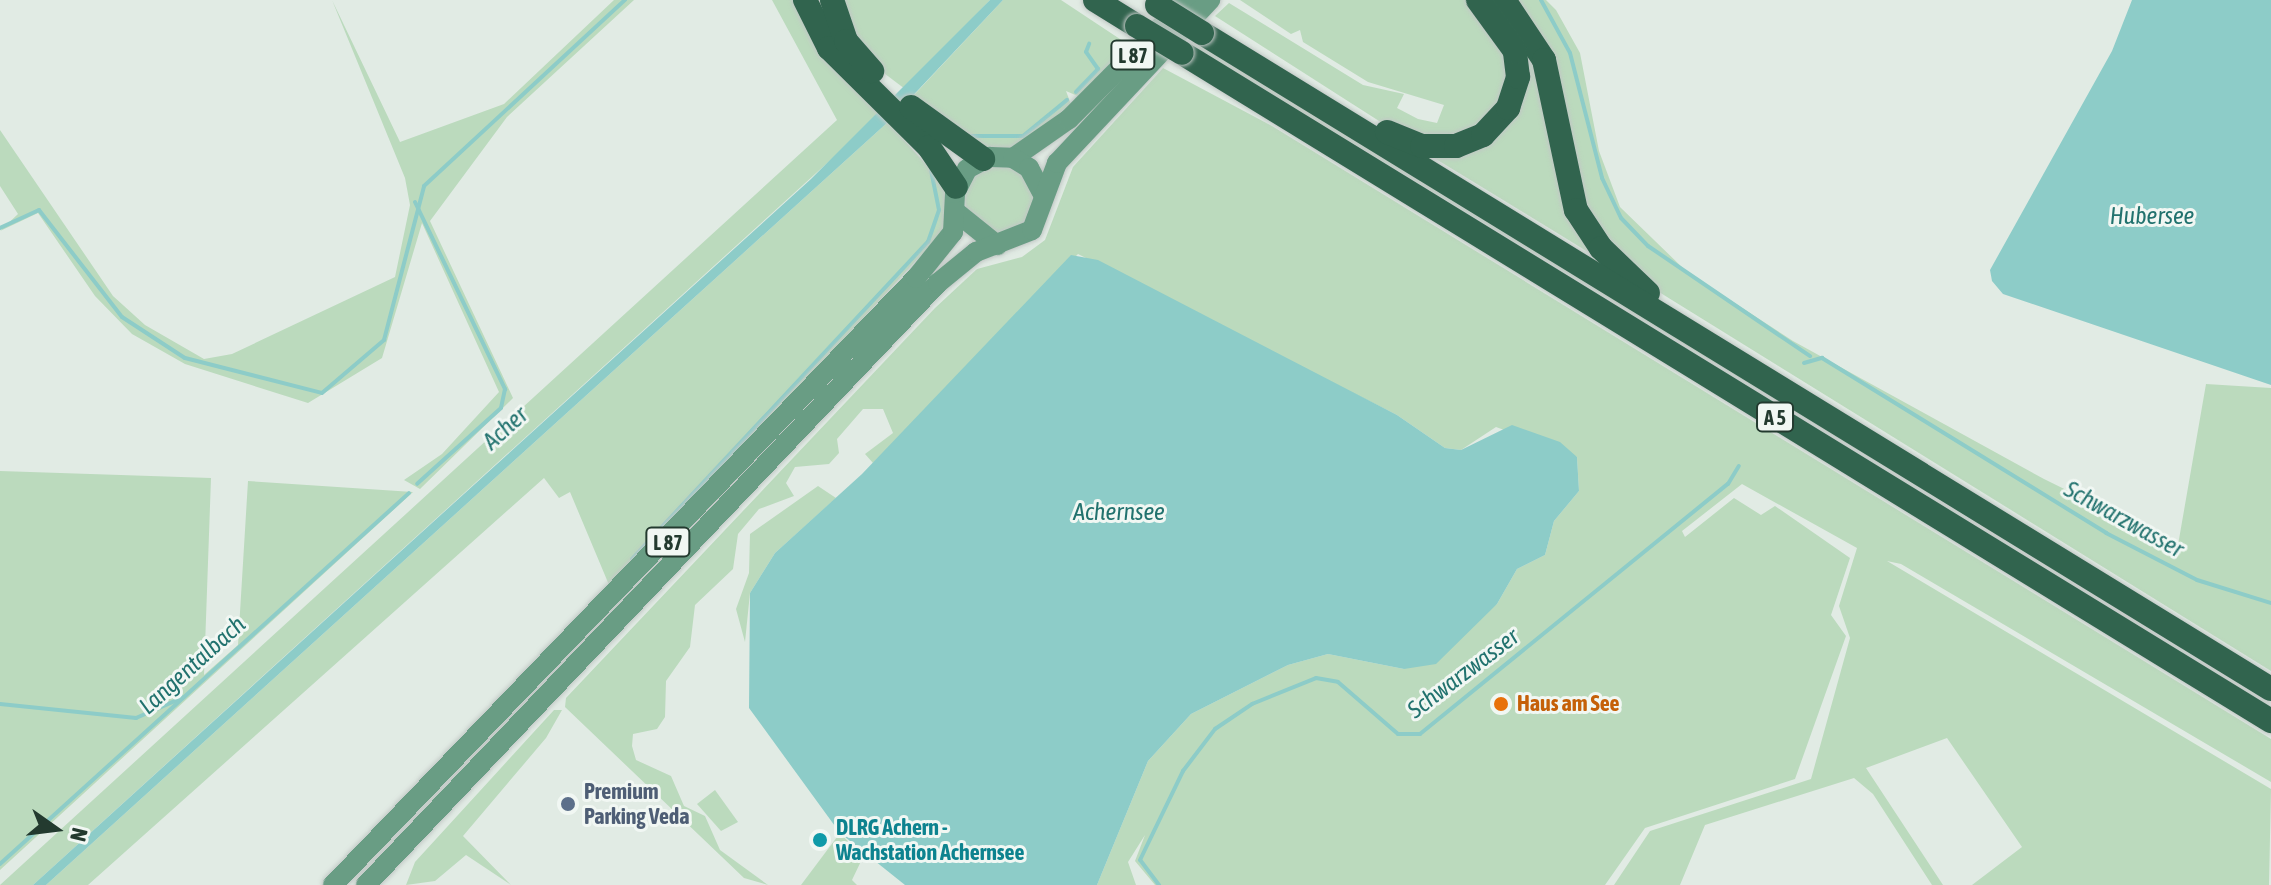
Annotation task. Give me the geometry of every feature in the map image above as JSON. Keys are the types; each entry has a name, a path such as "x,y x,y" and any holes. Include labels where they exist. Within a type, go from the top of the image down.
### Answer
{"highway":[{"path":"805,0 829,48 912,119 983,159"},
{"path":"832,0 846,41 881,90"},
{"name":"A 5","path":"1095,0 2271,721"},
{"path":"1312,100 1422,146 1450,147 1483,135 1510,104 1518,68 1506,30 1478,0"},
{"path":"1504,0 1544,60 1565,180 1585,227 1614,263 1703,340"},
{"name":"A 5","path":"1152,3 2271,689"},
{"path":"912,119 956,187"}],"main road":[{"name":"L 87","path":"1013,158 1079,110 1187,0"},
{"name":"L 87","path":"1043,194 1048,176 1085,130 1210,0"},
{"path":"1013,158 1029,168 1043,194 1032,230 997,245 956,212 956,187 983,159 1013,158"},
{"name":"L 87","path":"333,885 828,373 942,247 956,212"},
{"name":"L 87","path":"366,885 926,295 969,257 997,245"}],"green space":[{"path":"332,0 400,142 504,104 614,0 634,0 507,117 430,221 513,398 420,489 404,480 442,454 499,392 422,223 382,358 308,403 185,364 132,334 95,296 38,213 0,231 18,214 0,186 0,130 113,296 145,325 204,359 232,354 395,277 410,205 405,178"},
{"path":"772,0 799,0 880,115 33,885 0,885 837,120"},
{"path":"837,0 990,0 905,89 872,64"},
{"path":"1003,0 1061,0 1132,47 1080,97 1066,91 1072,107 1015,148 984,149 913,96"},
{"path":"1240,0 1470,0 1512,62 1497,115 1449,142 1390,128 1215,16 1229,3 1363,85 1404,94 1397,108 1418,119 1437,123 1444,105 1368,82 1303,42 1300,30 1291,34"},
{"path":"1513,0 1546,0 1556,10 1580,53 1599,151 1620,207 1687,272 1793,341 2044,479 2178,545 2206,384 2271,388 2271,671 1659,292 1598,237"},
{"path":"1193,41 1921,488 1943,502 1190,44"},
{"path":"1528,41 1593,255 1431,156 1476,145"},
{"path":"1163,68 1272,126 2271,739 2271,782 1901,564 1887,561 2271,789 2269,885 1972,885 2022,847 1947,738 1866,768 1943,885 1932,885 1873,794 1854,778 1705,825 1680,885 1614,885 1650,831 1811,779 1850,638 1839,606 1857,548 1742,484 1682,531 1685,537 1734,498 1761,515 1775,506 1850,558 1831,615 1846,636 1795,779 1645,828 1605,885 1155,885 1135,861 1145,835 1128,862 1136,885 1097,885 1148,761 1191,714 1288,665 1328,654 1404,669 1497,604 1517,569 1545,555 1554,521 1579,491 1577,457 1496,427 1461,450 1445,448 1397,415 1078,254 873,463 865,454 893,433 883,409 863,409 837,439 839,453 829,464 795,467 786,483 794,496 759,509 738,534 733,569 695,605 690,647 666,681 665,717 657,729 633,734 632,746 636,760 671,776 684,806 705,816 720,850 768,885 744,878 565,707 566,698 935,308 977,269 1022,257 1045,240 1073,167"},
{"path":"888,122 946,187 944,230 612,592 570,492 559,498 544,478 88,885 46,885"},
{"path":"999,165 1012,167 1023,175 1031,186 1031,212 1023,223 1012,231 999,233 986,231 975,223 967,212 965,199 967,186 975,175 986,167"},
{"path":"0,471 211,478 204,675 238,645 248,481 413,492 0,870"},
{"path":"818,486 836,498 775,553 750,593 745,642 736,609 749,573 750,534"},
{"path":"554,710 562,710 546,738 463,836 511,885 466,855 435,881 406,885 415,862"},
{"path":"715,790 738,822 721,831 697,804"},
{"path":"840,833 863,857 852,880 857,885 801,885"}],"water":[{"path":"990,0 1003,0 888,122 46,885 33,885 811,179"},
{"name":"Hubersee","path":"2132,0 2271,0 2271,385 2003,294 1992,281 1990,270 2112,51"},
{"name":"Achernsee","path":"1071,255 1098,260 1397,415 1445,448 1461,450 1512,425 1560,442 1577,457 1579,491 1554,521 1545,555 1517,569 1497,604 1436,664 1404,669 1328,654 1288,665 1191,714 1148,761 1097,885 905,885 840,833 749,708 750,593 775,553 862,474"}],"waterway":[{"path":"0,228 39,210 122,317 185,358 322,393 384,340 424,186 625,0"},
{"path":"1541,0 1570,53 1602,178 1621,218 1648,246 1810,356"},
{"path":"1076,92 1098,69 1086,52 1089,44"},
{"path":"964,136 1023,136 1067,100"},
{"path":"632,559 928,242 939,210 931,170"},
{"name":"Langentalbach","path":"415,202 505,389 501,408 417,484"},
{"name":"Schwarzwasser","path":"1804,363 1822,358 2106,533 2197,580 2271,603"},
{"name":"Schwarzwasser","path":"1159,885 1140,860 1183,771 1215,729 1252,704 1316,678 1338,682 1398,734 1420,734 1728,484 1739,466"},
{"name":"Langentalbach","path":"0,864 409,493"},
{"path":"0,704 136,718 184,697"}],"place":[{"name":"Haus am See","path":"1501,704"},
{"name":"Premium Parking Veda","path":"568,804"},
{"name":"DLRG Achern - Wachstation Achernsee","path":"820,840"}],"water label":[{"name":"Acher","path":"505,428"}]}
